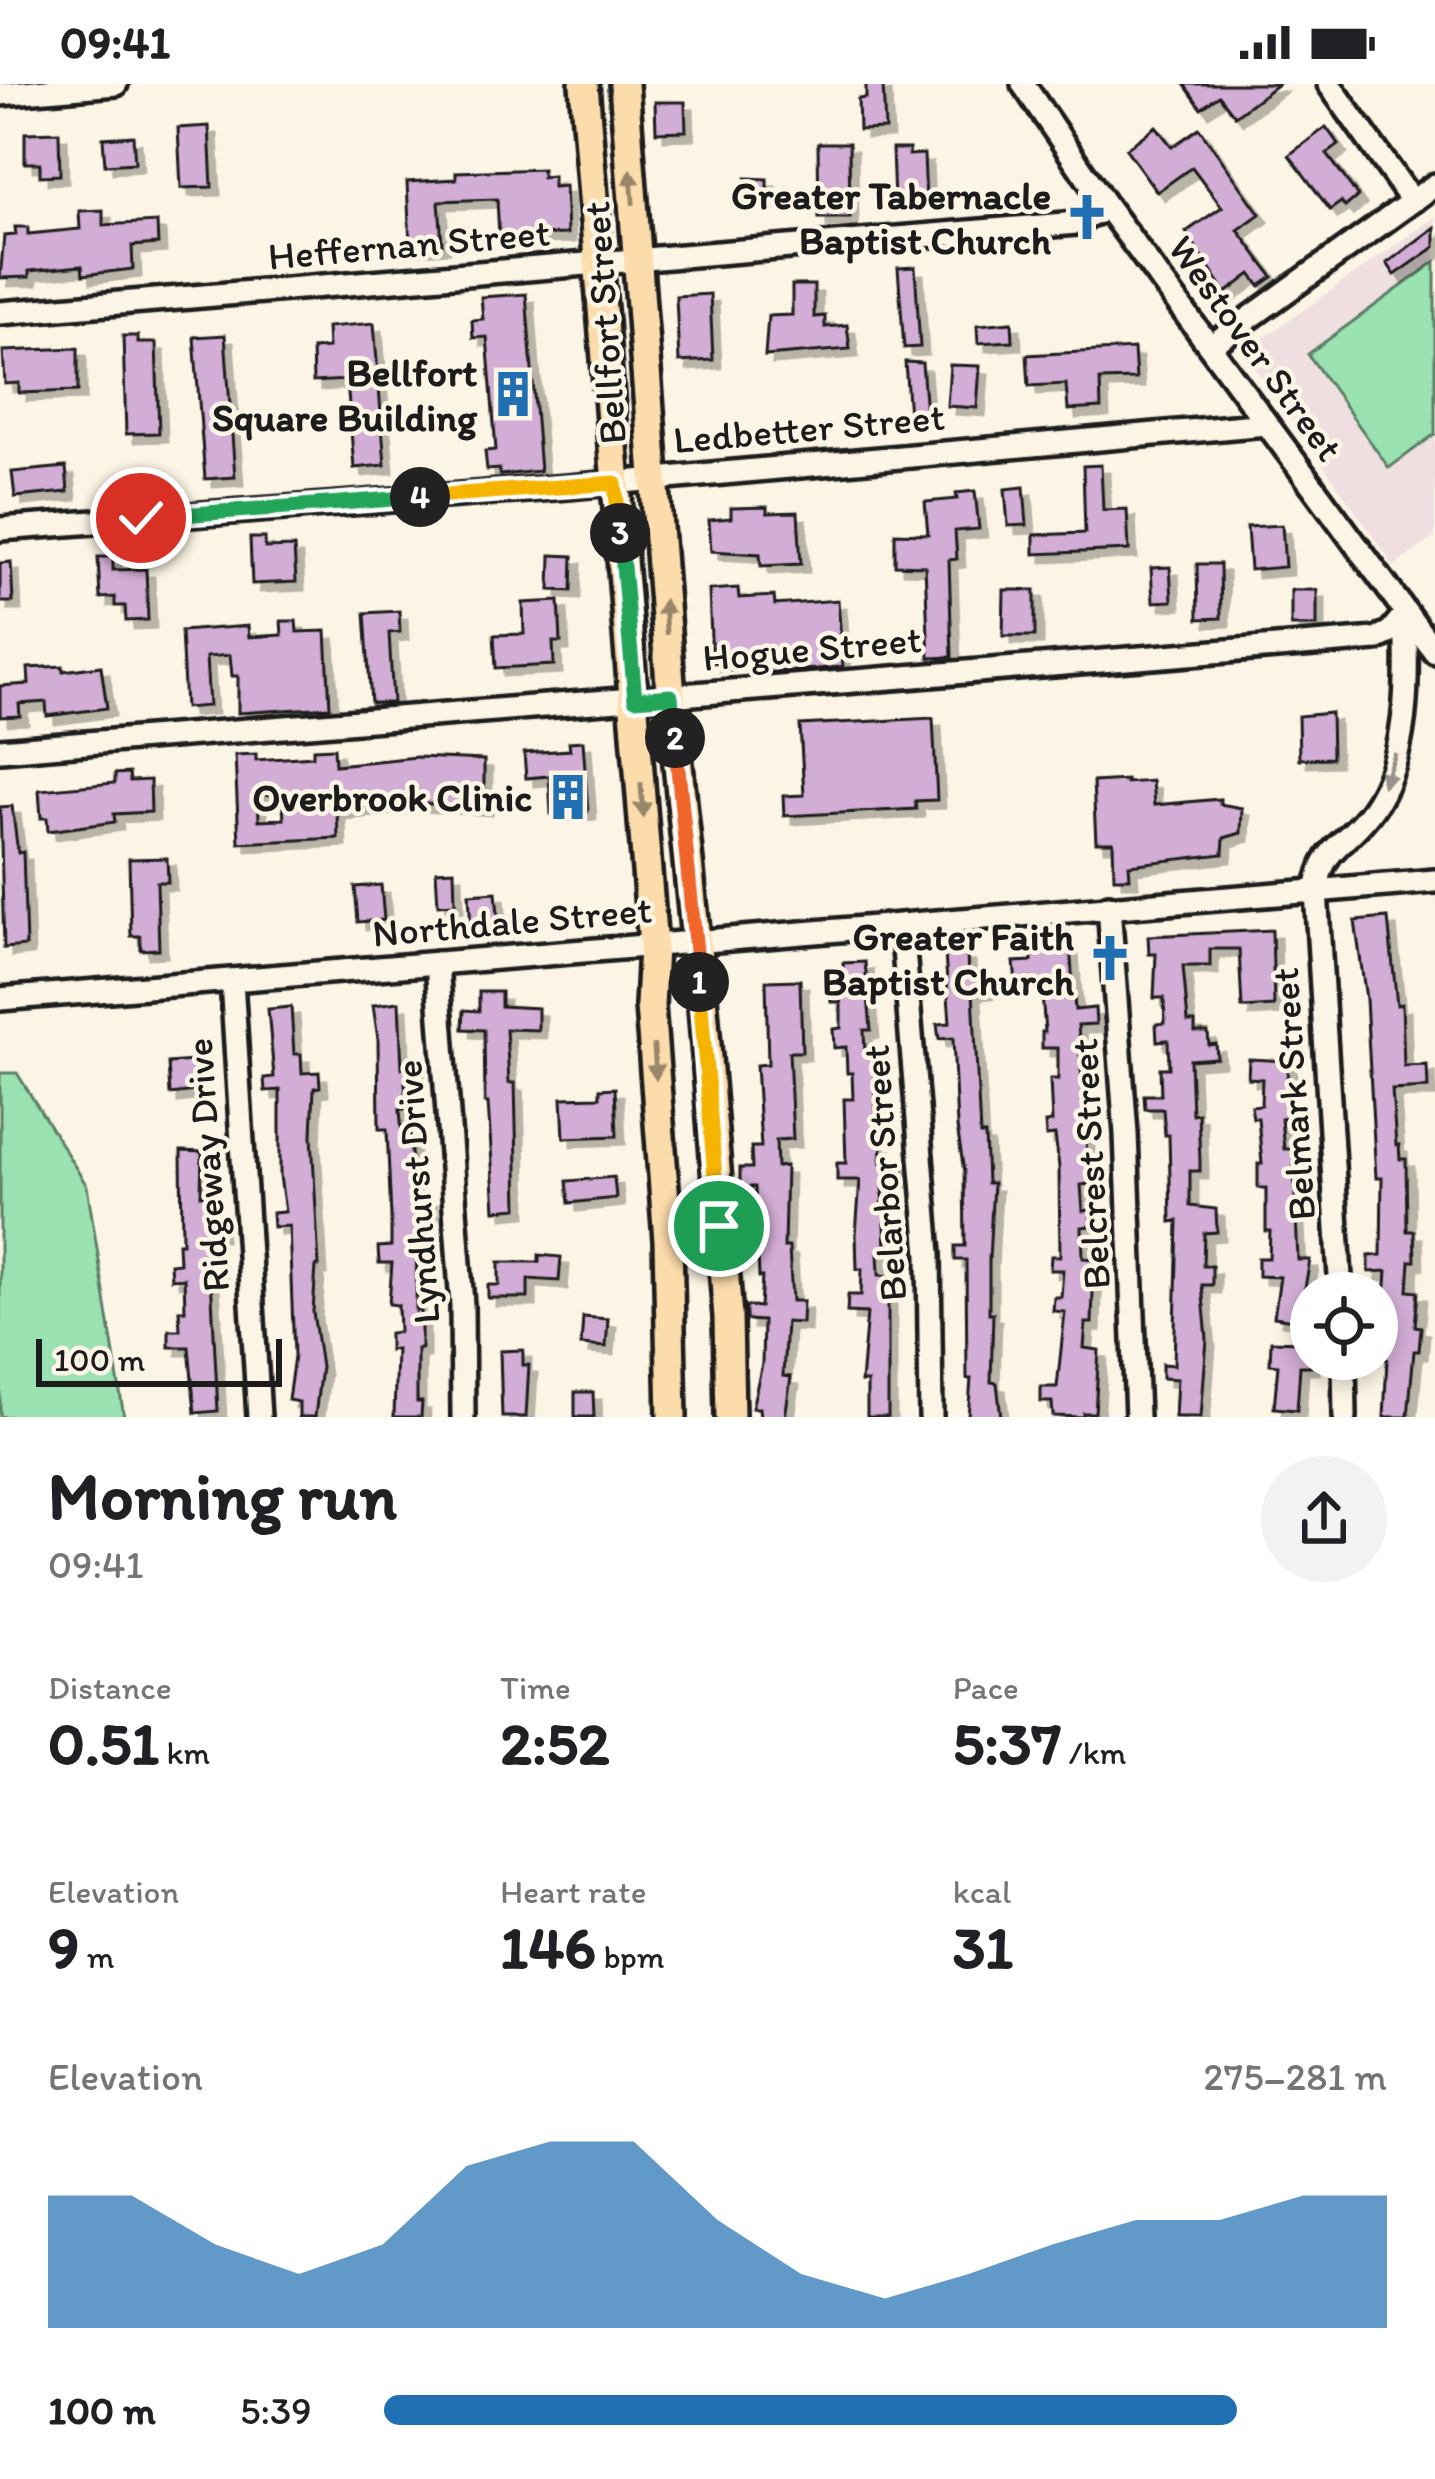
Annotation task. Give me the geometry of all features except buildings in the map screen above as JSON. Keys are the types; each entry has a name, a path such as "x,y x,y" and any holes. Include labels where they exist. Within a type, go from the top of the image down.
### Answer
{"main road":[{"name":"Bellfort Street","path":"584,84 653,946 650,1006 668,1240 672,1417"},
{"name":"Bellfort Street","path":"624,84 671,696 728,1317 730,1417"}],"street":[{"path":"0,94 116,84"},
{"name":"Westover Street","path":"1023,84 1107,207 1435,652"},
{"path":"1329,84 1412,201"},
{"path":"1212,345 1435,185"},
{"name":"Heffernan Street","path":"0,313 1077,223 1107,207"},
{"name":"Ledbetter Street","path":"0,529 615,483 1265,424"},
{"path":"1316,891 1322,861 1370,813 1394,761 1407,698 1405,614"},
{"name":"Hogue Street","path":"0,750 1376,639 1390,632 1405,614"},
{"name":"Northdale Street","path":"0,999 1435,881"},
{"name":"Belmark Street","path":"1316,891 1340,1272"},
{"name":"Belcrest Street","path":"1109,906 1126,1134 1137,1417"},
{"name":"Belarbor Street","path":"902,925 929,1254 931,1417"},
{"name":"Lyndhurst Drive","path":"437,963 462,1304 463,1417"},
{"name":"Ridgeway Drive","path":"232,980 259,1417"},
{"path":"1345,1380 1346,1417"}],"shaded area":[{"path":"1435,217 1435,537 1394,566 1244,352"}],"green space":[{"path":"1435,262 1435,434 1389,468 1308,354"},
{"path":"0,1073 17,1073 87,1186 124,1417 0,1417"}],"place":[{"name":"Greater Tabernacle Baptist Church","path":"1087,217"},
{"name":"Bellfort Square Building","path":"513,394"},
{"name":"Overbrook Clinic","path":"568,797"},
{"name":"Greater Faith Baptist Church","path":"1110,958"}],"route":[{"path":"141,518 615,483 635,699 671,696 703,1007 719,1226"}]}
